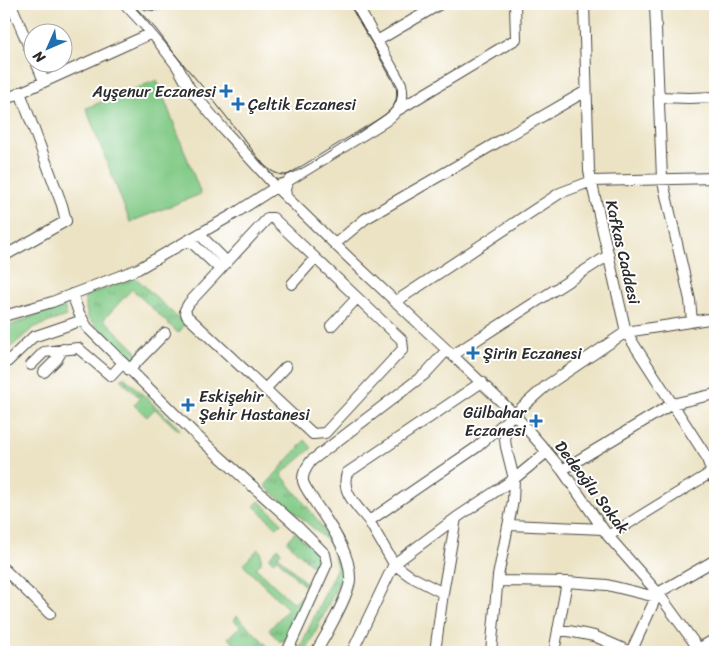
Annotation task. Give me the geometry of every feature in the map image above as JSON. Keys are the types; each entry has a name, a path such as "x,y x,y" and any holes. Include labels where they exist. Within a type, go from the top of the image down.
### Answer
{"street":[{"path":"10,4 22,31"},
{"path":"126,4 152,33 177,66 196,96 276,187"},
{"path":"146,4 161,4"},
{"path":"356,4 401,84 403,99 398,110"},
{"path":"377,41 440,4"},
{"path":"4,316 72,294 138,269 234,214 384,122 398,110 516,39 515,4"},
{"name":"Kafkas Caddesi","path":"584,4 589,171 626,332 706,456 714,477"},
{"path":"655,4 662,178 690,300 692,321"},
{"path":"4,100 152,33"},
{"path":"40,72 44,81"},
{"path":"335,244 366,219 586,91"},
{"path":"4,256 66,221 62,205 20,92"},
{"path":"659,97 715,97"},
{"path":"395,302 560,192 592,180 715,178"},
{"path":"286,196 285,189 288,181"},
{"name":"Dedeoğlu Sokak","path":"276,187 514,414 562,470 605,532 657,595 699,651"},
{"path":"268,218 273,218 402,340 403,349 325,433 312,434 187,316 184,310 189,302 224,265 268,218"},
{"path":"199,234 224,265"},
{"path":"189,240 224,265"},
{"path":"316,652 336,616 350,583 350,568 331,527 303,482 304,470 311,461 425,374 450,352 609,255"},
{"path":"292,284 314,258"},
{"path":"72,294 87,327 198,437 258,490 325,554 327,564 287,652"},
{"path":"331,326 357,298"},
{"path":"369,521 477,447 546,386 626,332 715,318"},
{"path":"4,365 33,337 83,320"},
{"path":"31,365 44,352 78,348 111,376 126,367 165,333"},
{"path":"44,372 57,359 63,349"},
{"path":"265,389 286,367"},
{"path":"443,593 410,576 394,564 369,521 347,493 344,482 347,473 482,382"},
{"path":"562,470 672,404 715,394"},
{"path":"491,652 498,581 509,525 514,479 506,447 503,424"},
{"path":"352,652 394,564 456,518 514,479 547,452"},
{"path":"509,525 605,532 714,477"},
{"path":"435,652 456,518"},
{"path":"558,629 594,636 631,652 657,595 715,560"},
{"path":"4,568 50,614"},
{"path":"498,581 567,582 607,585 657,595"},
{"path":"554,652 567,582"},
{"path":"699,651 715,639"}],"green space":[{"path":"157,80 201,194 130,222 86,108"},
{"path":"135,277 185,325 178,333 132,289 104,319 138,353 131,360 88,318 85,296"},
{"path":"64,304 66,316 33,328 4,353 4,328"},
{"path":"124,377 180,429 178,430 155,409 147,417 134,405 140,398 121,380"},
{"path":"305,440 312,448 281,474 327,535 339,561 342,576 306,652 298,652 337,567 330,543 265,486"},
{"path":"259,501 282,523 277,528 254,506"},
{"path":"295,532 321,558 322,562 285,641 279,641 269,630 288,609 243,565 258,549 261,552 261,563 256,568 294,604 306,588 277,559 273,562 269,558 278,548 281,552 278,556 308,585 311,582 317,570 287,542"},
{"path":"237,616 274,652 240,652 228,638 240,626 234,620"}],"tram line":[{"path":"132,4 207,92 264,165 282,175 292,173 318,159 386,114 396,101 398,94 397,85 349,4"},
{"path":"140,4 154,9 169,4"}],"place":[{"name":"Ayşenur Eczanesi","path":"226,91"},
{"name":"Çeltik Eczanesi","path":"238,104"},
{"name":"Şirin Eczanesi","path":"473,353"},
{"name":"Eskişehir Şehir Hastanesi","path":"188,405"},
{"name":"Gülbahar Eczanesi","path":"536,421"}]}
